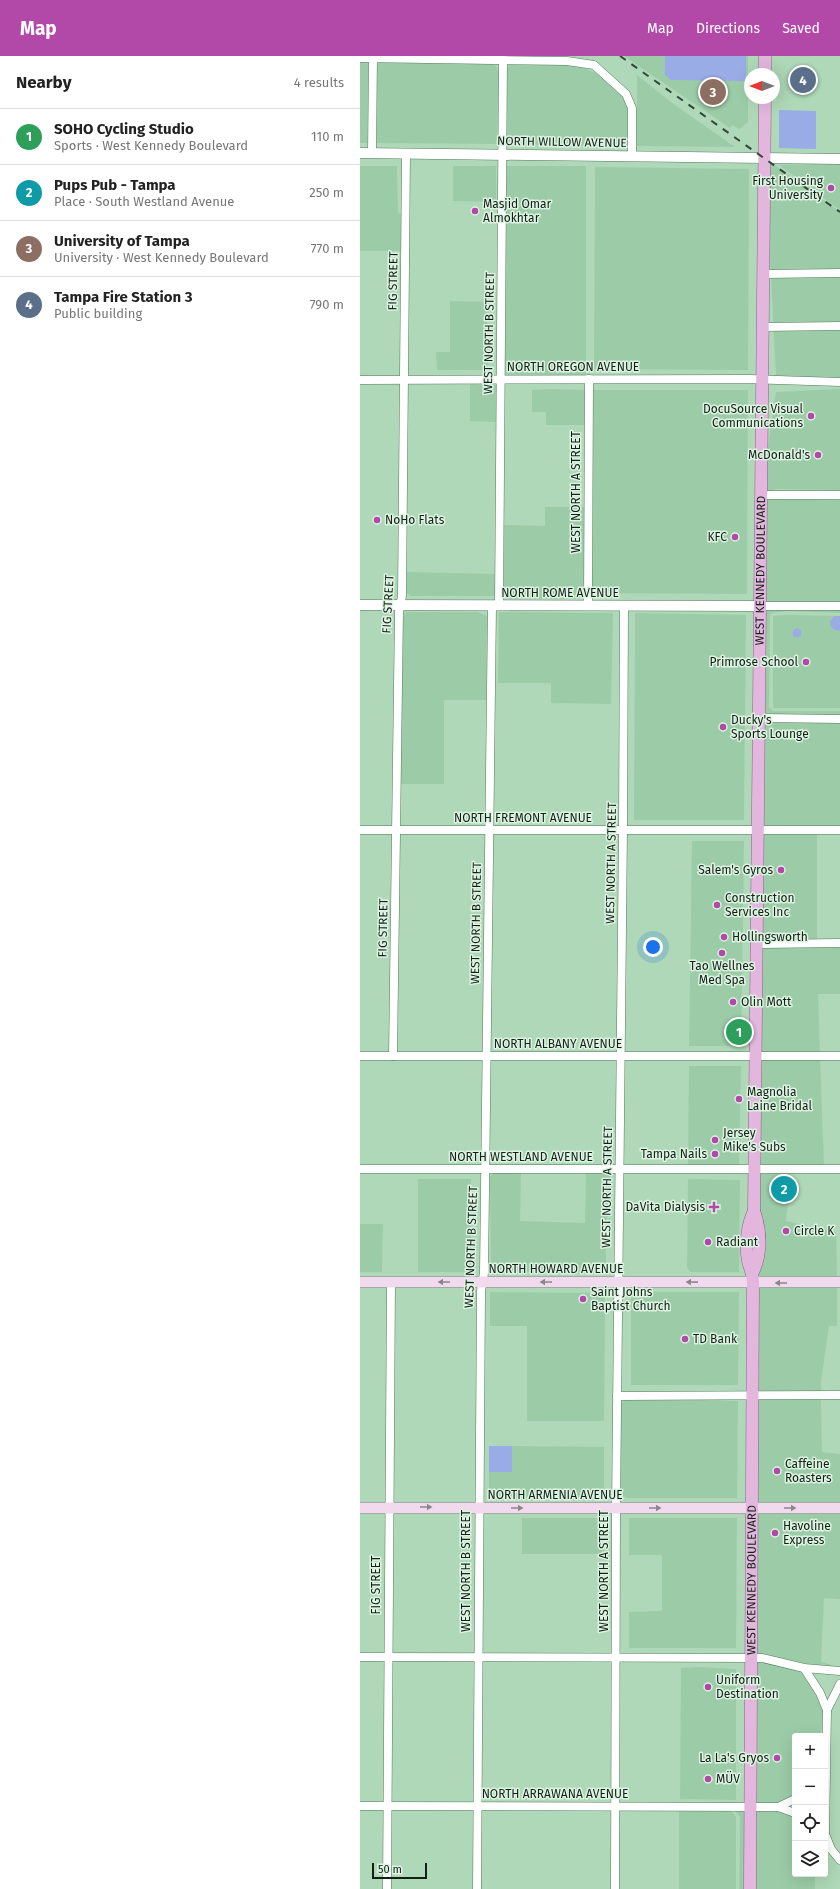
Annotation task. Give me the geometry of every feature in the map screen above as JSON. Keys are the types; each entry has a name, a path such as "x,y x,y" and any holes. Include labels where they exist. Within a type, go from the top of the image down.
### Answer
{"main road":[{"path":"765,56 765,68"},
{"name":"WEST KENNEDY BOULEVARD","path":"750,1889 753,1277 759,1259 759,1224 754,1211 765,104"},
{"name":"NORTH HOWARD AVENUE","path":"360,1282 618,1282 753,1277 840,1282"},
{"name":"NORTH ARMENIA AVENUE","path":"360,1508 840,1508"}],"street":[{"path":"372,153 373,57"},
{"path":"360,58 567,61 594,65 626,94 632,108 632,156"},
{"name":"WEST NORTH B STREET","path":"477,1889 478,1507 481,1291 484,1273 489,830 501,379 502,60"},
{"name":"NORTH WILLOW AVENUE","path":"360,153 840,159"},
{"name":"FIG STREET","path":"393,1056 399,612 402,596 406,154"},
{"path":"764,274 840,273"},
{"path":"763,327 840,326"},
{"name":"NORTH OREGON AVENUE","path":"360,380 589,379 840,382"},
{"name":"WEST NORTH A STREET","path":"588,606 589,379"},
{"path":"761,496 840,496"},
{"name":"NORTH ROME AVENUE","path":"360,605 760,606"},
{"name":"WEST NORTH A STREET","path":"615,1889 616,1508 624,606"},
{"path":"760,606 840,606"},
{"path":"759,718 840,719"},
{"name":"NORTH FREMONT AVENUE","path":"360,830 840,830"},
{"path":"757,944 840,943"},
{"name":"NORTH ALBANY AVENUE","path":"360,1056 840,1056"},
{"name":"NORTH WESTLAND AVENUE","path":"360,1169 840,1169"},
{"name":"FIG STREET","path":"387,1889 391,1282"},
{"path":"617,1396 840,1395"},
{"path":"360,1657 751,1658 773,1659 804,1668 840,1671"},
{"path":"804,1668 820,1693 827,1710 825,1769"},
{"path":"827,1710 840,1684"},
{"path":"778,1807 792,1800"},
{"name":"NORTH ARRAWANA AVENUE","path":"360,1806 477,1805 778,1807"},
{"path":"778,1807 792,1812"},
{"path":"828,1841 831,1849 840,1860"}],"shaded area":[{"path":"624,56 748,56 748,68 744,68 744,104 748,104 748,122 739,129 732,125 730,128"},
{"path":"665,56 746,56 744,81 671,80 665,75"},
{"path":"360,62 367,63 369,67 367,143 360,143"},
{"path":"379,63 490,63 496,66 499,74 497,144 377,143 377,65"},
{"path":"510,64 576,65 596,73 607,81 621,94 627,104 627,146 506,145 506,71"},
{"path":"637,75 672,103 735,147 637,146"},
{"path":"779,110 816,111 816,149 779,148"},
{"path":"765,158 840,212 840,378 776,376"},
{"path":"840,163 840,210 779,165"},
{"path":"360,166 397,166 398,213 401,214 401,251 360,251"},
{"path":"453,166 496,166 496,202 453,201"},
{"path":"507,166 586,166 586,375 507,376 505,374"},
{"path":"595,167 749,169 748,370 594,369"},
{"path":"450,301 487,302 488,370 437,370 436,352 450,352"},
{"path":"470,384 496,385 496,422 470,421"},
{"path":"840,389 840,490 776,489 762,495 776,499 840,500 840,606 760,606 761,495 776,392"},
{"path":"532,390 585,390 584,425 546,425 546,412 532,412"},
{"path":"593,390 748,390 747,594 591,593"},
{"path":"545,507 584,507 584,581 581,594 577,599 507,599 504,595 504,525 545,526"},
{"path":"407,572 495,574 495,596 411,596 407,593"},
{"path":"764,610 840,610 840,613 787,611 772,613 770,615 769,708 773,711 840,711 840,715 763,714"},
{"path":"406,612 477,612 487,616 486,700 444,700 444,784 400,784 403,618"},
{"path":"499,612 613,613 611,704 551,703 551,683 498,683"},
{"path":"635,613 746,615 744,820 634,820"},
{"name":"Primrose School","path":"773,616 840,616 840,708 773,708"},
{"path":"834,616 840,616 840,631 834,629 831,625 830,621"},
{"path":"797,628 802,633 797,638 792,633"},
{"path":"763,722 840,722 840,827 762,827"},
{"path":"758,831 817,831 817,944 757,944"},
{"path":"692,841 744,841 741,1046 689,1046"},
{"path":"840,947 840,994 818,994 820,1053 760,1053 761,948"},
{"path":"760,1060 820,1060 824,1166 759,1166"},
{"path":"689,1066 741,1066 739,1165 688,1166"},
{"path":"493,1173 521,1173 520,1221 585,1223 586,1173 609,1173 612,1182 612,1209 606,1220 606,1272 491,1272 490,1177"},
{"path":"759,1174 791,1174 786,1221 836,1232 837,1279 757,1279"},
{"path":"418,1179 471,1179 471,1272 418,1272"},
{"path":"688,1179 740,1180 739,1272 691,1272 687,1268"},
{"path":"360,1224 383,1224 382,1272 360,1272"},
{"path":"757,1286 837,1286 837,1326 829,1326 821,1381 821,1391 756,1391"},
{"path":"490,1292 605,1293 604,1421 527,1421 527,1326 490,1326"},
{"name":"TD Bank","path":"631,1292 739,1292 738,1385 631,1385"},
{"path":"667,1398 738,1401 737,1498 627,1498 623,1496 621,1493 621,1405 623,1401 626,1400"},
{"path":"756,1399 821,1399 822,1452 840,1454 840,1504 755,1504"},
{"path":"489,1446 512,1446 512,1472 489,1472"},
{"path":"512,1446 604,1447 604,1497 489,1497 489,1472 512,1472"},
{"path":"755,1512 840,1512 840,1599 824,1598 821,1662 839,1667 807,1664 768,1655 755,1654"},
{"path":"522,1518 602,1518 602,1554 522,1554"},
{"path":"629,1518 737,1518 736,1648 629,1648 629,1612 662,1611 662,1555 629,1555"},
{"path":"755,1662 762,1662 802,1671 816,1694 823,1710 821,1733 792,1733 792,1796 778,1803 755,1803"},
{"path":"699,1667 736,1669 736,1800 680,1799 681,1668"},
{"path":"679,1810 717,1810 730,1811 734,1814 736,1817 736,1889 679,1889"},
{"path":"735,1810 746,1810 746,1889 739,1889 740,1817"},
{"path":"755,1810 779,1811 792,1816 792,1877 815,1877 815,1889 755,1889"}],"railway":[{"path":"620,56 840,212"}],"place":[{"name":"Tampa Fire Station 3","path":"803,80"},
{"name":"University of Tampa","path":"713,92"},
{"name":"First Housing University","path":"831,188"},
{"name":"Masjid Omar Almokhtar","path":"475,211"},
{"name":"DocuSource Visual Communications","path":"811,416"},
{"name":"McDonald's","path":"818,455"},
{"name":"NoHo Flats","path":"377,520"},
{"name":"KFC","path":"735,537"},
{"name":"Primrose School","path":"806,662"},
{"name":"Ducky's Sports Lounge","path":"723,727"},
{"name":"Salem's Gyros","path":"781,870"},
{"name":"Construction Services Inc","path":"717,905"},
{"name":"Hollingsworth","path":"724,937"},
{"name":"Tao Wellnes Med Spa","path":"722,953"},
{"name":"Olin Mott","path":"733,1002"},
{"name":"SOHO Cycling Studio","path":"739,1032"},
{"name":"Magnolia Laine Bridal","path":"739,1099"},
{"name":"Jersey Mike's Subs","path":"715,1140"},
{"name":"Tampa Nails","path":"715,1154"},
{"name":"Pups Pub - Tampa","path":"784,1189"},
{"name":"DaVita Dialysis","path":"714,1207"},
{"name":"Circle K","path":"786,1231"},
{"name":"Radiant","path":"708,1242"},
{"name":"Saint Johns Baptist Church","path":"583,1299"},
{"name":"TD Bank","path":"685,1339"},
{"name":"Caffeine Roasters","path":"777,1471"},
{"name":"Havoline Express","path":"775,1533"},
{"name":"Uniform Destination","path":"708,1687"},
{"name":"La La's Gryos","path":"777,1758"},
{"name":"MÜV","path":"708,1779"}]}
